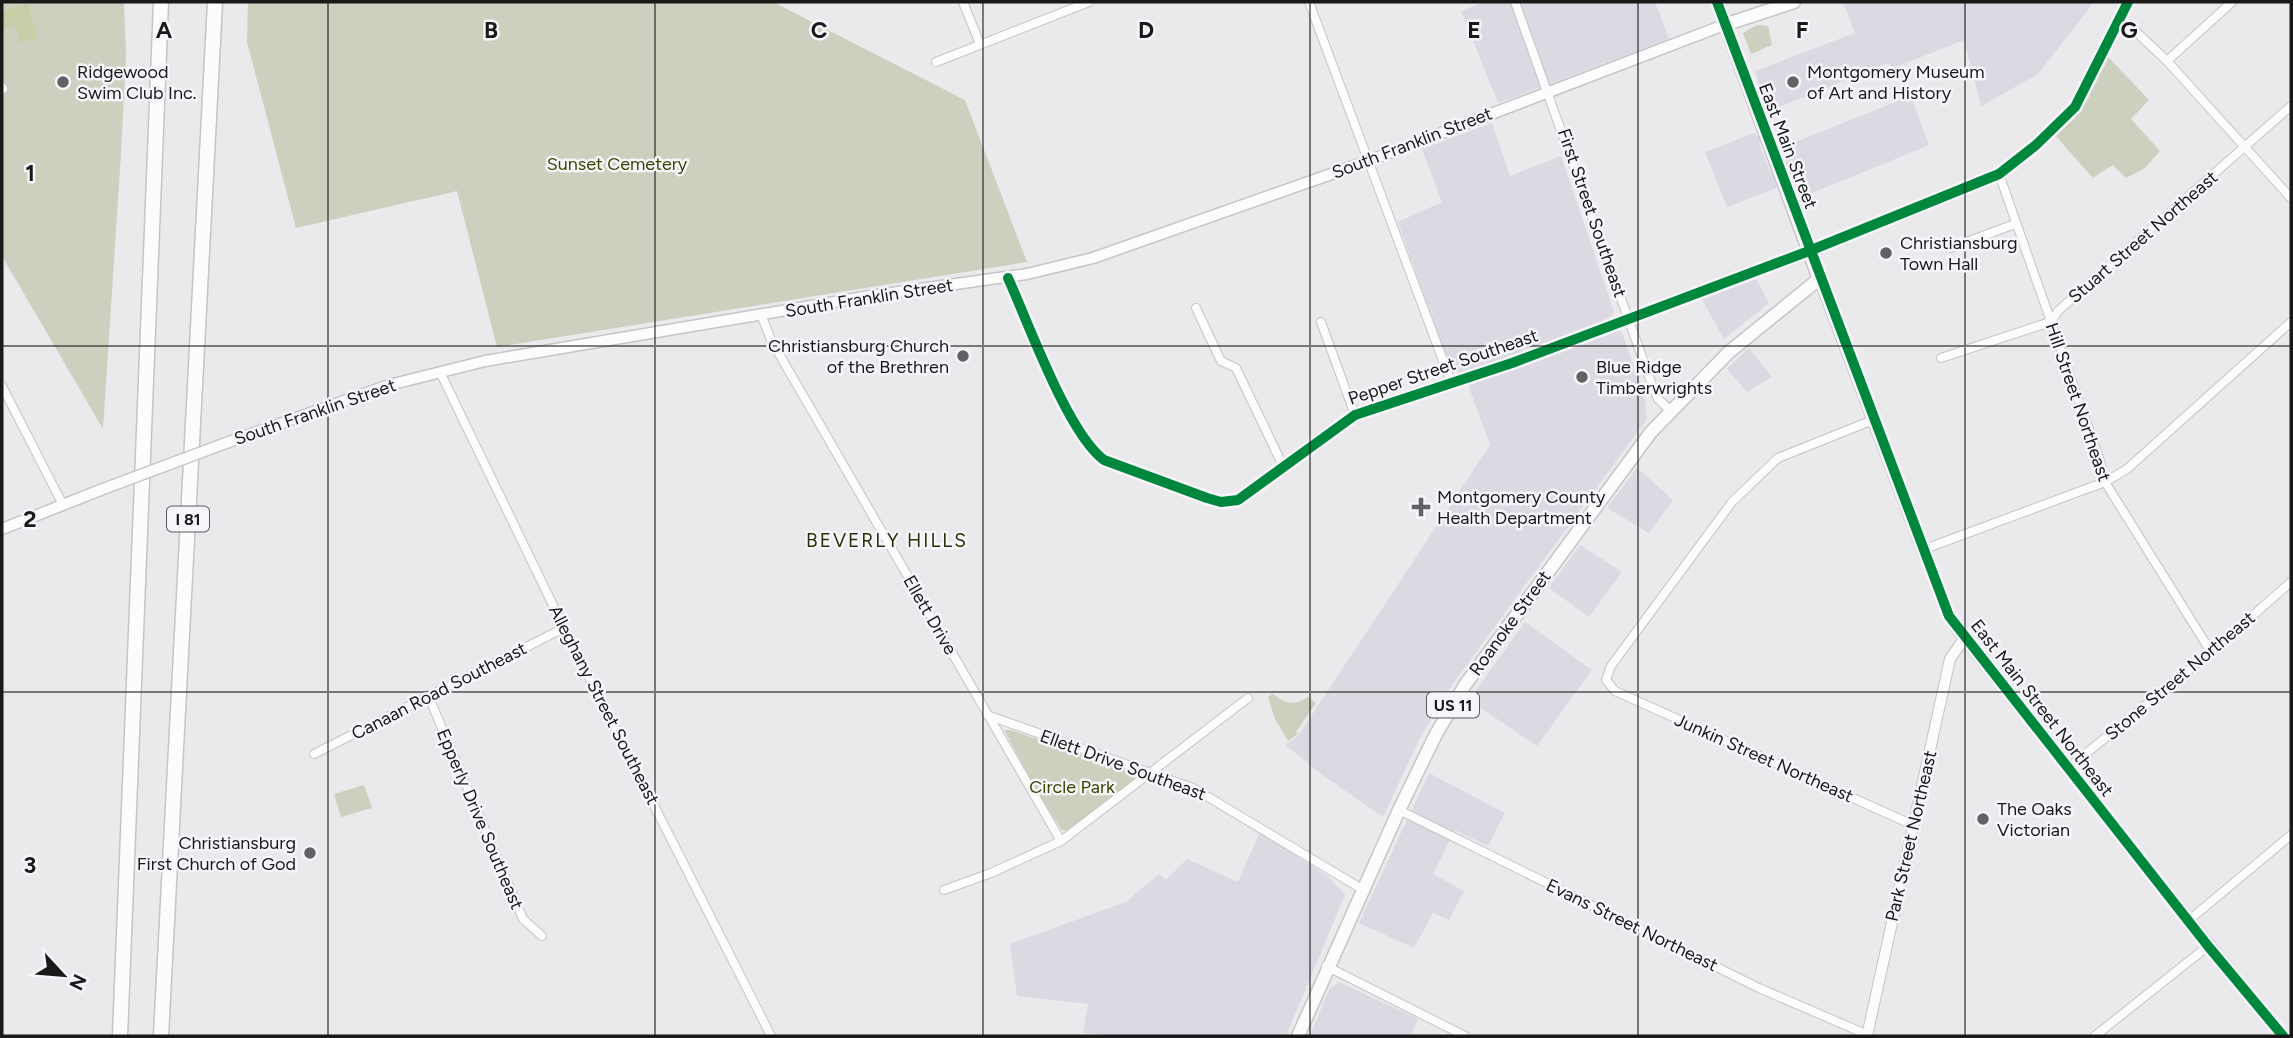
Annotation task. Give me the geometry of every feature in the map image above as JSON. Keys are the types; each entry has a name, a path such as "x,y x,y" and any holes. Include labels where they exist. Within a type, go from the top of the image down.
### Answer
{"highway":[{"name":"I 81","path":"120,1036 161,2"},
{"name":"I 81","path":"161,1036 215,2"}],"main road":[{"name":"East Main Street","path":"1717,2 1819,279"},
{"path":"1724,25 1794,2"},
{"name":"South Franklin Street","path":"2,529 226,443 389,385 440,372 761,314 1008,278 1093,258 1371,160 1724,25"},
{"name":"Roanoke Street","path":"1298,1036 1326,966 1399,810 1426,754 1465,685 1610,485 1670,410 1729,352 1819,279"}],"street":[{"path":"963,2 979,44"},
{"path":"936,62 1089,2"},
{"path":"1309,2 1371,160 1451,382"},
{"name":"First Street Southeast","path":"1516,2 1550,91 1652,385 1658,399 1670,410"},
{"name":"Pepper Street Southeast","path":"1008,278 1077,428 1095,453 1104,460 1221,502 1238,500 1355,415 1512,363 1809,251 1999,174 2036,145 2075,107 2128,2"},
{"path":"2167,61 2232,2"},
{"path":"2120,21 2131,27 2167,61 2291,198"},
{"name":"Stuart Street Northeast","path":"1941,358 2050,322 2059,310 2291,106"},
{"name":"Hill Street Northeast","path":"1999,174 2100,461 2105,482 2211,652"},
{"path":"1950,248 2015,224"},
{"name":"East Main Street Northeast","path":"1819,279 1949,616 1964,639 2188,921 2283,1036"},
{"path":"1196,308 1221,361 1236,368 1283,466"},
{"name":"Ellett Drive","path":"761,314 771,340 1061,841"},
{"path":"1321,321 1355,415"},
{"path":"1922,550 2105,482 2127,469 2291,322"},
{"name":"Alleghany Street Southeast","path":"440,372 564,628 771,1036"},
{"path":"2,386 63,505"},
{"name":"Junkin Street Northeast","path":"1873,420 1778,458 1732,502 1611,666 1606,680 1615,691 1913,825"},
{"name":"Stone Street Northeast","path":"2068,768 2211,652 2291,582"},
{"name":"Canaan Road Southeast","path":"314,754 564,628"},
{"name":"Park Street Northeast","path":"1868,1036 1950,659 1964,639"},
{"name":"Epperly Drive Southeast","path":"428,695 523,919 542,936"},
{"path":"944,890 991,873 1061,841 1248,698"},
{"name":"Ellett Drive Southeast","path":"986,715 1219,800 1341,879 1362,889"},
{"name":"Evans Street Northeast","path":"1399,810 1759,988 1868,1036"},
{"path":"2188,921 2291,835"},
{"path":"2095,1036 2208,946"},
{"path":"1326,966 1465,1036"}],"shaded area":[{"path":"1484,2 1655,2 1669,39 1498,103 1461,11"},
{"path":"1843,2 2094,2 2038,74 1981,106 1964,40 1893,68 1888,63 1772,110 1766,107 1755,71 1855,33"},
{"path":"28,4 38,38 20,43 15,26 2,29 2,11"},
{"path":"1911,96 1929,145 1800,198 1778,149"},
{"path":"1492,123 1510,176 1561,156 1614,312 1608,320 1460,374 1451,369 1398,222 1442,202 1422,149"},
{"path":"1754,133 1761,138 1759,144 1770,172 1774,173 1776,188 1727,207 1705,152"},
{"path":"1754,275 1769,303 1724,339 1700,296"},
{"path":"1609,329 1618,329 1623,335 1644,397 1647,419 1452,685 1420,738 1383,817 1317,771 1286,745 1298,736 1490,445 1467,382"},
{"path":"1749,348 1772,377 1747,392 1727,369"},
{"path":"1637,468 1673,500 1649,533 1607,508"},
{"path":"1580,545 1622,572 1589,617 1549,588"},
{"path":"1525,622 1592,670 1537,746 1469,700"},
{"path":"1429,773 1505,813 1488,846 1455,830 1433,874 1464,891 1449,920 1433,913 1414,948 1359,923"},
{"path":"1260,832 1329,877 1345,895 1286,1036 1119,1036 1083,1033 1088,1004 1017,996 1010,944 1126,902 1159,874 1166,880 1187,859 1238,882"},
{"path":"1339,982 1418,1019 1411,1036 1310,1036 1329,990"}],"green space":[{"path":"2,2 124,2 126,56 103,429 2,256"},
{"name":"Sunset Cemetery","path":"248,2 773,2 965,100 1027,262 497,347 457,191 296,228 247,42"},
{"path":"1757,25 1768,26 1772,45 1751,54 1743,33"},
{"path":"2107,56 2149,100 2131,119 2160,151 2145,168 2126,178 2113,165 2093,178 2054,134 2081,107"},
{"path":"1273,694 1290,703 1308,697 1316,703 1296,732 1298,734 1288,741 1275,719 1268,697"},
{"name":"Circle Park","path":"1004,730 1011,730 1127,770 1135,774 1134,781 1069,831 1062,830 1040,797"},
{"path":"364,785 372,808 341,817 334,794"}],"cycle path":[{"path":"1717,2 1949,616 2208,946 2283,1036"},
{"path":"1008,278 1063,403 1090,447 1104,460 1207,498 1221,502 1238,500 1355,415 1512,363 1809,251 1999,174 2036,145 2075,107 2128,2"}],"place":[{"name":"Ridgewood Swim Club Inc.","path":"63,82"},
{"name":"Montgomery Museum of Art and History","path":"1793,82"},
{"name":"Christiansburg Town Hall","path":"1886,253"},
{"name":"Christiansburg Church of the Brethren","path":"963,356"},
{"name":"Blue Ridge Timberwrights","path":"1582,377"},
{"name":"Montgomery County Health Department","path":"1421,507"},
{"name":"The Oaks Victorian","path":"1983,819"},
{"name":"Christiansburg First Church of God","path":"310,853"}],"district":[{"name":"BEVERLY HILLS","path":"887,540"}]}
